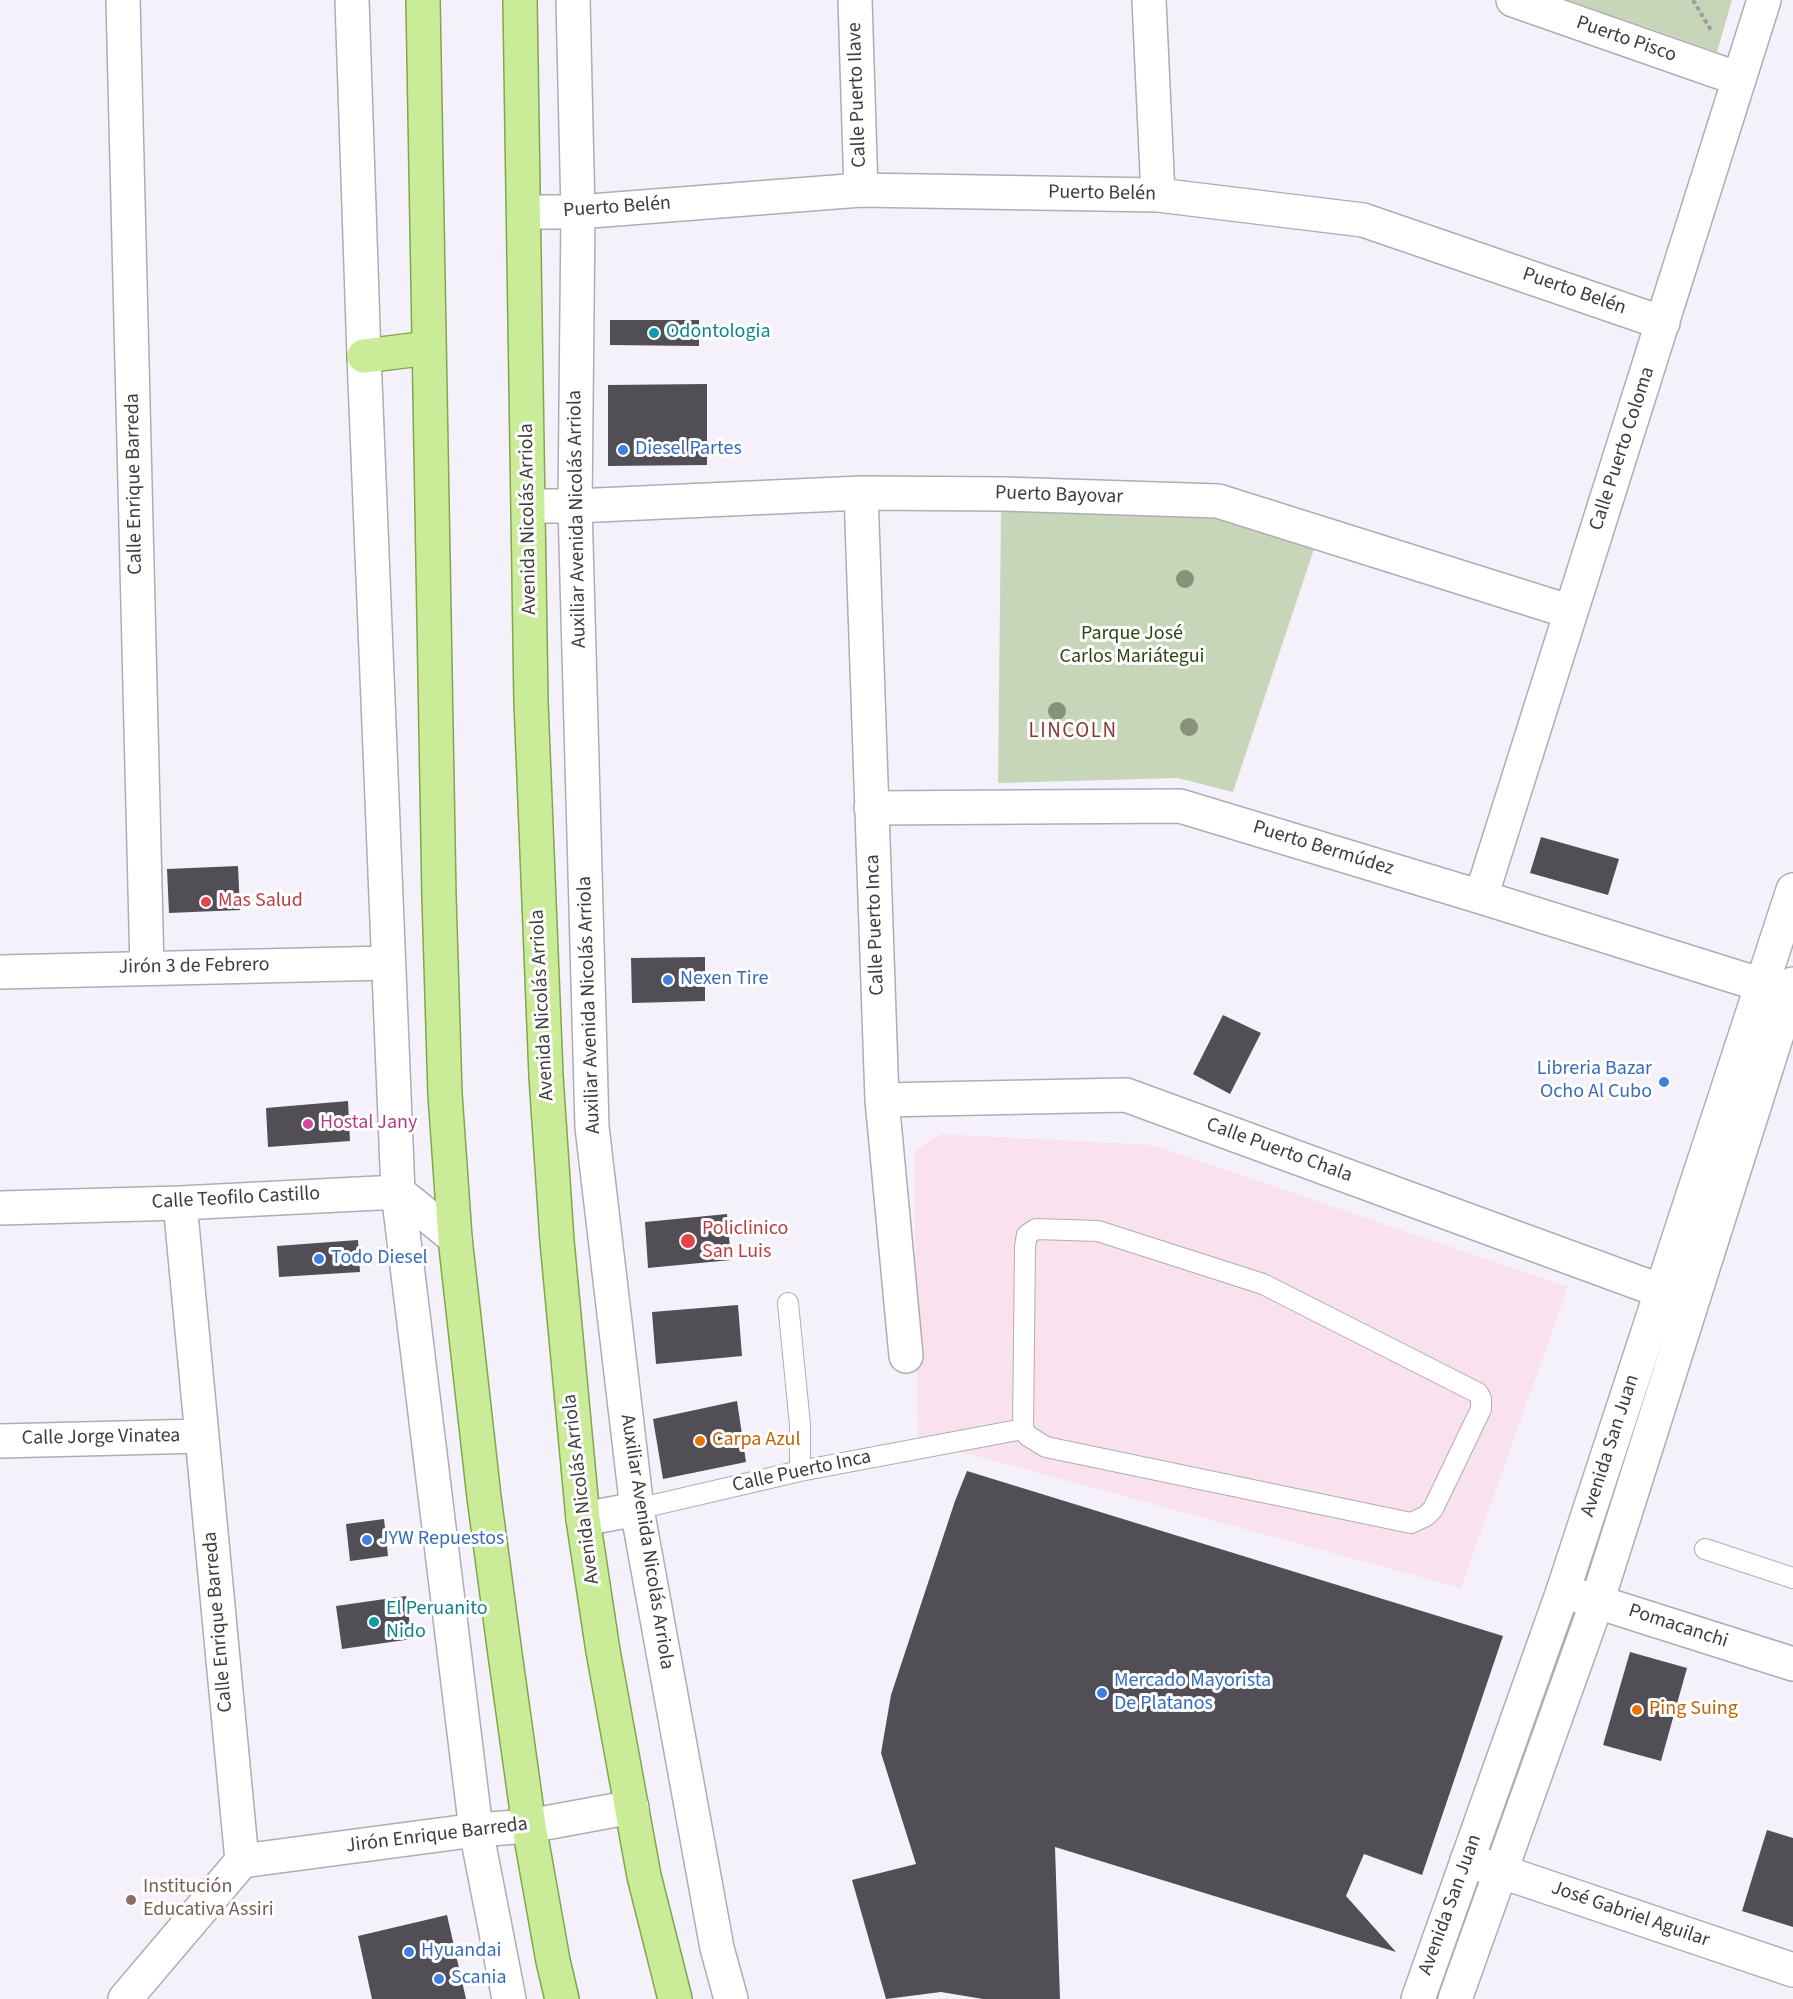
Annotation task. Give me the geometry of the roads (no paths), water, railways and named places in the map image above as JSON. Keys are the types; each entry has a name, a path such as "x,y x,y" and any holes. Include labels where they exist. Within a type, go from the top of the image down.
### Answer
{"main road":[{"path":"423,0 439,896 445,1094 455,1238 484,1497 529,1826 562,1999"},
{"name":"Avenida Nicolás Arriola","path":"520,0 530,506 531,713 546,1076 558,1252 583,1520 603,1651 660,1944 675,1999"},
{"path":"364,356 429,348"}],"street":[{"name":"Calle Enrique Barreda","path":"123,0 147,968"},
{"path":"352,0 398,1192 477,1830 509,1999"},
{"name":"Auxiliar Avenida Nicolás Arriola","path":"573,0 578,212 575,506 592,1127 636,1509 717,1948 731,1999"},
{"name":"Calle Puerto Ilave","path":"855,0 861,190"},
{"path":"1149,0 1158,195"},
{"name":"Puerto Pisco","path":"1513,0 1739,79"},
{"name":"Calle Puerto Coloma","path":"1481,897 1764,0"},
{"name":"Puerto Belén","path":"524,212 578,212 861,190 1158,195 1363,220 1663,323"},
{"name":"Puerto Bayovar","path":"530,506 861,493 1004,494 1218,501 1571,612"},
{"name":"Calle Puerto Inca","path":"861,493 882,1100 906,1356"},
{"name":"Puerto Bermúdez","path":"871,808 1180,806 1777,985"},
{"name":"Avenida San Juan","path":"1455,1999 1597,1602 1777,985 1793,890"},
{"name":"Jirón 3 de Febrero","path":"0,972 388,963"},
{"name":"Avenida San Juan","path":"1418,1999 1563,1591 1661,1291 1777,985"},
{"name":"Calle Puerto Chala","path":"882,1100 1126,1095 1661,1291"},
{"path":"398,1192 455,1238"},
{"name":"Calle Teofilo Castillo","path":"0,1208 180,1203 398,1192"},
{"name":"Calle Enrique Barreda","path":"180,1203 242,1861"},
{"name":"Calle Jorge Vinatea","path":"0,1441 202,1436"},
{"name":"Calle Puerto Inca","path":"583,1520 636,1509"},
{"name":"Pomacanchi","path":"1563,1591 1793,1664"},
{"name":"Jirón Enrique Barreda","path":"242,1861 477,1830 529,1826 632,1807"},
{"name":"José Gabriel Aguilar","path":"1467,1860 1793,1971"},
{"path":"125,1999 242,1861"}],"lane":[{"path":"1036,1229 1098,1231 1263,1284 1471,1388 1478,1393 1481,1399 1481,1409 1433,1509 1426,1516 1411,1523 1046,1447 1028,1436 1023,1429 1025,1246 1027,1235 1036,1229"},
{"path":"788,1303 800,1425 800,1471"},
{"name":"Calle Puerto Inca","path":"636,1509 800,1471 1023,1429"},
{"path":"1705,1549 1793,1578"}],"place":[{"name":"Odontologia","path":"654,333"},
{"name":"Diesel Partes","path":"623,450"},
{"name":"Mas Salud","path":"206,902"},
{"name":"Nexen Tire","path":"668,980"},
{"name":"Libreria Bazar Ocho Al Cubo","path":"1664,1082"},
{"name":"Hostal Jany","path":"308,1124"},
{"name":"Policlinico San Luis","path":"688,1241"},
{"name":"Todo Diesel","path":"319,1259"},
{"name":"Carpa Azul","path":"700,1441"},
{"name":"JYW Repuestos","path":"367,1540"},
{"name":"El Peruanito Nido","path":"374,1622"},
{"name":"Mercado Mayorista De Platanos","path":"1102,1693"},
{"name":"Ping Suing","path":"1637,1710"},
{"name":"Institución Educativa Assiri","path":"131,1900"},
{"name":"Hyuandai","path":"409,1952"},
{"name":"Scania","path":"439,1979"}],"district":[{"name":"LINCOLN","path":"1073,732"}],"park label":[{"name":"Parque José Carlos Mariátegui","path":"1132,646"}]}
